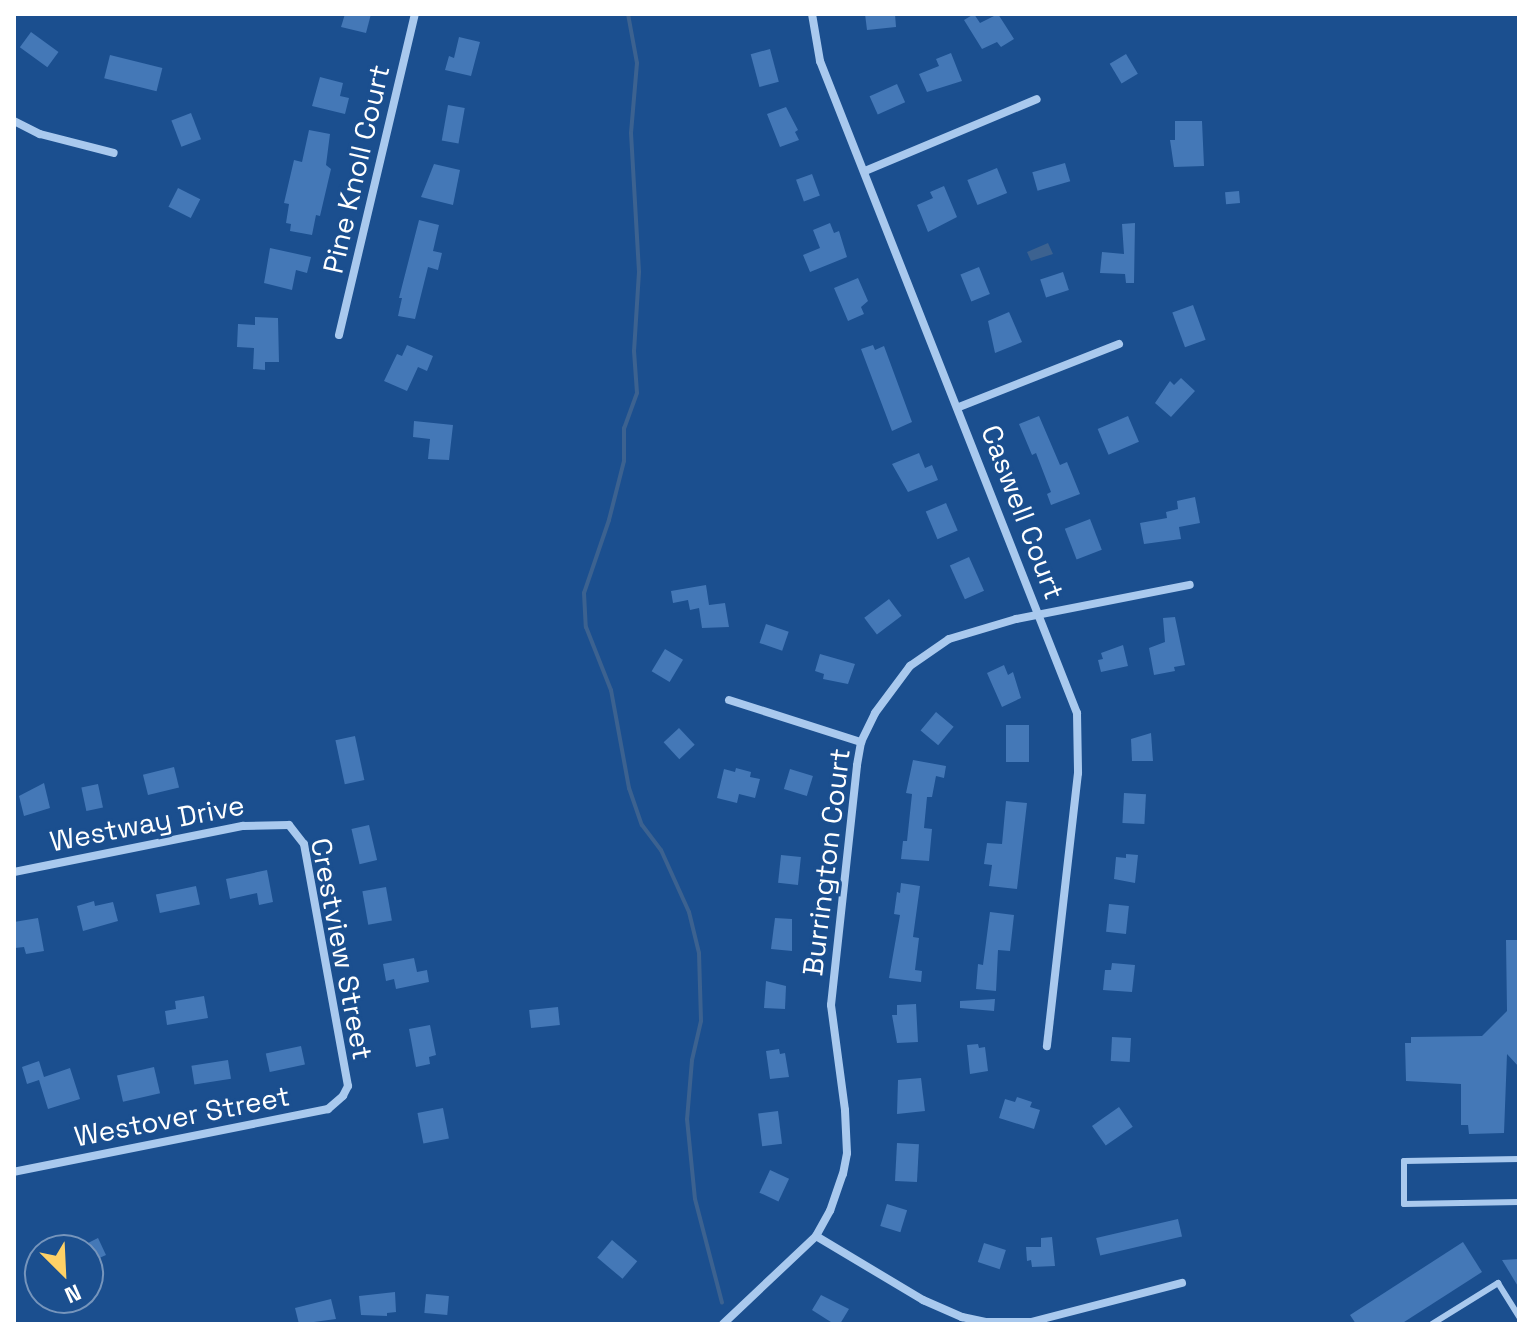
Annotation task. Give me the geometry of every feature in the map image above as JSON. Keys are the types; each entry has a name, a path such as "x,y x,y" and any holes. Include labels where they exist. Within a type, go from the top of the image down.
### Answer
{"street":[{"name":"Pine Knoll Court","path":"339,335 415,14"},
{"name":"Caswell Court","path":"812,14 820,61 1074,697 1079,741 1047,1046"},
{"path":"865,171 1037,99"},
{"path":"14,121 40,134 114,153"},
{"path":"959,407 1119,344"},
{"name":"Burrington Court","path":"723,1324 816,1236 838,1192 847,1153 845,1110 831,1005 861,742 898,679 928,651 985,626 1190,585"},
{"path":"729,700 861,742"},
{"name":"Westway Drive","path":"14,872 243,826 289,825"},
{"name":"Crestview Street","path":"289,825 304,844 348,1086"},
{"name":"Westover Street","path":"14,1172 328,1109 343,1096 348,1086"},
{"path":"816,1236 923,1300 962,1317 985,1322 1031,1322 1182,1283"}],"lane":[{"path":"1519,1159 1404,1161 1404,1204 1519,1202"},
{"path":"1432,1324 1498,1283 1519,1317"}],"water":[{"path":"1048,243 1053,254 1031,261 1027,252"}],"building":[{"path":"345,14 371,14 366,33 341,27"},
{"path":"865,14 895,14 896,27 867,30"},
{"path":"974,14 980,23 998,14 1014,39 1001,47 997,42 982,49 964,20"},
{"path":"31,32 59,52 47,67 20,47"},
{"path":"459,37 480,42 471,76 445,70 449,56 454,58"},
{"path":"770,49 779,82 759,87 751,54"},
{"path":"951,53 962,81 927,92 919,74 939,66 936,59"},
{"path":"1126,54 1138,74 1122,84 1110,64"},
{"path":"110,55 162,68 157,91 104,78"},
{"path":"320,77 343,83 340,96 349,98 345,114 312,106"},
{"path":"897,84 905,102 878,114 870,96"},
{"path":"448,105 465,108 458,143 442,140"},
{"path":"786,107 798,130 795,132 799,140 780,147 767,114"},
{"path":"191,113 201,139 181,147 171,121"},
{"path":"1175,121 1202,121 1204,166 1174,167 1170,140 1175,140"},
{"path":"309,130 330,134 326,165 331,169 320,216 316,215 312,235 290,231 291,224 286,223 289,204 284,203 294,160 302,162"},
{"path":"1065,163 1070,181 1038,191 1032,172"},
{"path":"434,164 460,170 453,205 421,197"},
{"path":"997,168 1007,193 977,205 967,180"},
{"path":"812,174 820,196 804,201 796,180"},
{"path":"944,186 957,217 928,232 917,205 933,198 930,192"},
{"path":"178,188 200,199 191,218 168,207"},
{"path":"1239,191 1240,203 1226,204 1225,192"},
{"path":"419,220 439,225 433,251 442,253 438,270 428,267 415,319 398,316 402,298 399,298"},
{"path":"830,223 834,233 839,231 847,257 810,272 803,255 820,248 813,230"},
{"path":"1135,223 1134,283 1126,283 1125,274 1100,273 1102,252 1124,254 1122,224"},
{"path":"270,248 311,257 307,273 296,270 292,290 264,283"},
{"path":"979,267 990,294 971,301 960,274"},
{"path":"1063,272 1069,290 1046,297 1040,279"},
{"path":"858,278 868,301 861,307 864,314 848,321 834,288"},
{"path":"1193,305 1206,340 1185,347 1172,313"},
{"path":"1009,312 1022,342 995,353 988,321"},
{"path":"255,317 278,318 279,362 265,362 265,370 253,369 254,348 237,347 238,324 255,325"},
{"path":"407,345 433,356 427,371 418,367 407,391 384,381 397,354 402,356"},
{"path":"873,345 875,350 884,346 912,422 892,431 861,349"},
{"path":"1181,378 1195,391 1171,417 1155,403 1170,381 1174,385"},
{"path":"1039,416 1060,465 1067,462 1080,494 1051,505 1047,494 1051,492 1036,453 1032,455 1019,424"},
{"path":"1128,416 1139,442 1109,455 1098,429"},
{"path":"414,421 453,425 449,460 428,459 430,439 413,437"},
{"path":"919,453 925,468 932,465 938,480 908,492 892,464"},
{"path":"1195,497 1200,523 1179,527 1181,539 1144,544 1140,523 1167,518 1166,512 1178,509 1177,501"},
{"path":"946,503 958,531 937,539 926,512"},
{"path":"1090,519 1102,550 1077,559 1065,529"},
{"path":"969,557 984,591 965,599 950,566"},
{"path":"706,585 709,605 725,603 729,627 702,628 699,608 690,610 688,600 673,603 671,591"},
{"path":"889,599 902,616 877,634 864,618"},
{"path":"1175,617 1185,665 1174,667 1175,671 1154,675 1149,648 1165,642 1163,618"},
{"path":"766,624 789,632 782,651 759,643"},
{"path":"1123,645 1128,666 1101,672 1098,660 1103,659 1101,653"},
{"path":"665,649 683,660 670,682 652,671"},
{"path":"820,654 855,664 848,684 823,679 824,674 815,671"},
{"path":"1004,665 1008,675 1013,672 1021,698 1002,707 987,673"},
{"path":"936,712 954,727 938,745 921,730"},
{"path":"1006,725 1029,725 1029,762 1006,762"},
{"path":"679,728 695,745 679,759 664,742"},
{"path":"1151,733 1153,761 1132,761 1131,739"},
{"path":"355,736 364,780 345,784 335,740"},
{"path":"913,760 946,766 944,778 936,776 932,797 927,797 924,828 932,829 929,861 901,859 903,841 907,841 912,794 906,793"},
{"path":"174,767 179,787 148,795 143,775"},
{"path":"736,768 751,772 750,777 760,779 755,798 739,794 737,803 717,798 724,769 735,772"},
{"path":"790,769 813,776 807,796 784,789"},
{"path":"44,783 50,808 24,816 19,796"},
{"path":"98,784 103,807 86,811 81,788"},
{"path":"1124,793 1146,794 1144,824 1122,823"},
{"path":"1006,801 1027,803 1017,889 989,886 992,865 984,864 987,843 1002,844"},
{"path":"369,825 377,860 360,864 351,829"},
{"path":"1126,854 1138,855 1135,883 1114,879 1116,857 1126,858"},
{"path":"781,855 801,857 798,885 778,883"},
{"path":"267,870 273,902 259,905 257,893 230,899 226,879"},
{"path":"901,883 920,886 913,937 919,938 915,970 922,971 921,982 889,978 900,915 894,914"},
{"path":"196,886 200,905 160,913 156,895"},
{"path":"386,887 392,920 368,925 362,891"},
{"path":"94,901 95,906 113,902 118,921 83,931 77,906"},
{"path":"1109,904 1129,906 1126,934 1106,932"},
{"path":"990,912 1014,915 1010,951 998,950 996,991 976,989 978,964 983,965"},
{"path":"38,918 44,951 26,954 24,947 15,948 14,922"},
{"path":"775,918 792,919 792,951 771,949"},
{"path":"1506,940 1519,940 1519,1067 1507,1054 1504,1133 1469,1134 1468,1125 1461,1125 1461,1084 1406,1081 1405,1043 1411,1043 1411,1037 1482,1036 1507,1011"},
{"path":"414,958 417,972 427,970 429,982 396,989 394,979 386,981 383,964"},
{"path":"1112,963 1135,965 1132,992 1103,990 1105,970 1111,970"},
{"path":"766,981 786,986 785,1009 764,1008"},
{"path":"204,996 208,1018 167,1025 165,1011 176,1009 175,1001"},
{"path":"995,999 994,1011 960,1008 960,1001"},
{"path":"916,1004 918,1042 897,1043 892,1015 897,1015 897,1005"},
{"path":"558,1007 560,1025 531,1028 529,1010"},
{"path":"430,1025 436,1055 429,1057 430,1064 416,1067 409,1029"},
{"path":"1112,1037 1131,1038 1130,1062 1111,1061"},
{"path":"978,1044 979,1048 985,1047 988,1071 970,1074 967,1045"},
{"path":"301,1046 305,1065 270,1072 266,1053"},
{"path":"779,1049 780,1054 785,1053 789,1077 770,1079 766,1051"},
{"path":"228,1060 231,1079 194,1085 191,1066"},
{"path":"39,1061 44,1077 70,1068 80,1099 48,1109 39,1080 27,1084 22,1067"},
{"path":"154,1067 160,1093 123,1102 117,1076"},
{"path":"921,1078 925,1111 897,1114 898,1080"},
{"path":"1017,1097 1032,1102 1030,1107 1040,1110 1034,1129 999,1118 1005,1099 1015,1102"},
{"path":"1119,1107 1133,1127 1106,1146 1092,1126"},
{"path":"443,1108 449,1138 423,1143 417,1113"},
{"path":"778,1111 782,1144 762,1146 758,1113"},
{"path":"897,1143 919,1144 917,1182 895,1181"},
{"path":"770,1170 789,1179 778,1202 759,1193"},
{"path":"887,1204 907,1210 900,1232 880,1226"},
{"path":"1178,1219 1182,1237 1100,1255 1096,1238"},
{"path":"1052,1237 1055,1266 1032,1267 1031,1260 1027,1261 1026,1247 1041,1247 1041,1238"},
{"path":"612,1240 637,1261 622,1279 597,1258"},
{"path":"1463,1242 1482,1272 1401,1324 1356,1324 1350,1315"},
{"path":"984,1243 1006,1250 1000,1269 978,1262"},
{"path":"1519,1259 1519,1288 1502,1260"},
{"path":"395,1292 396,1312 387,1313 387,1316 361,1315 359,1296"},
{"path":"426,1294 449,1296 447,1315 424,1313"},
{"path":"821,1295 849,1309 840,1324 834,1324 812,1310"},
{"path":"331,1299 336,1319 299,1324 295,1308"}],"waterway":[{"path":"628,14 637,63 631,133 639,272 634,351 637,393 624,428 624,461 609,520 584,593 586,627 611,690 629,788 642,825 661,850 689,912 699,953 701,1021 692,1060 687,1119 695,1199 722,1303"}]}
